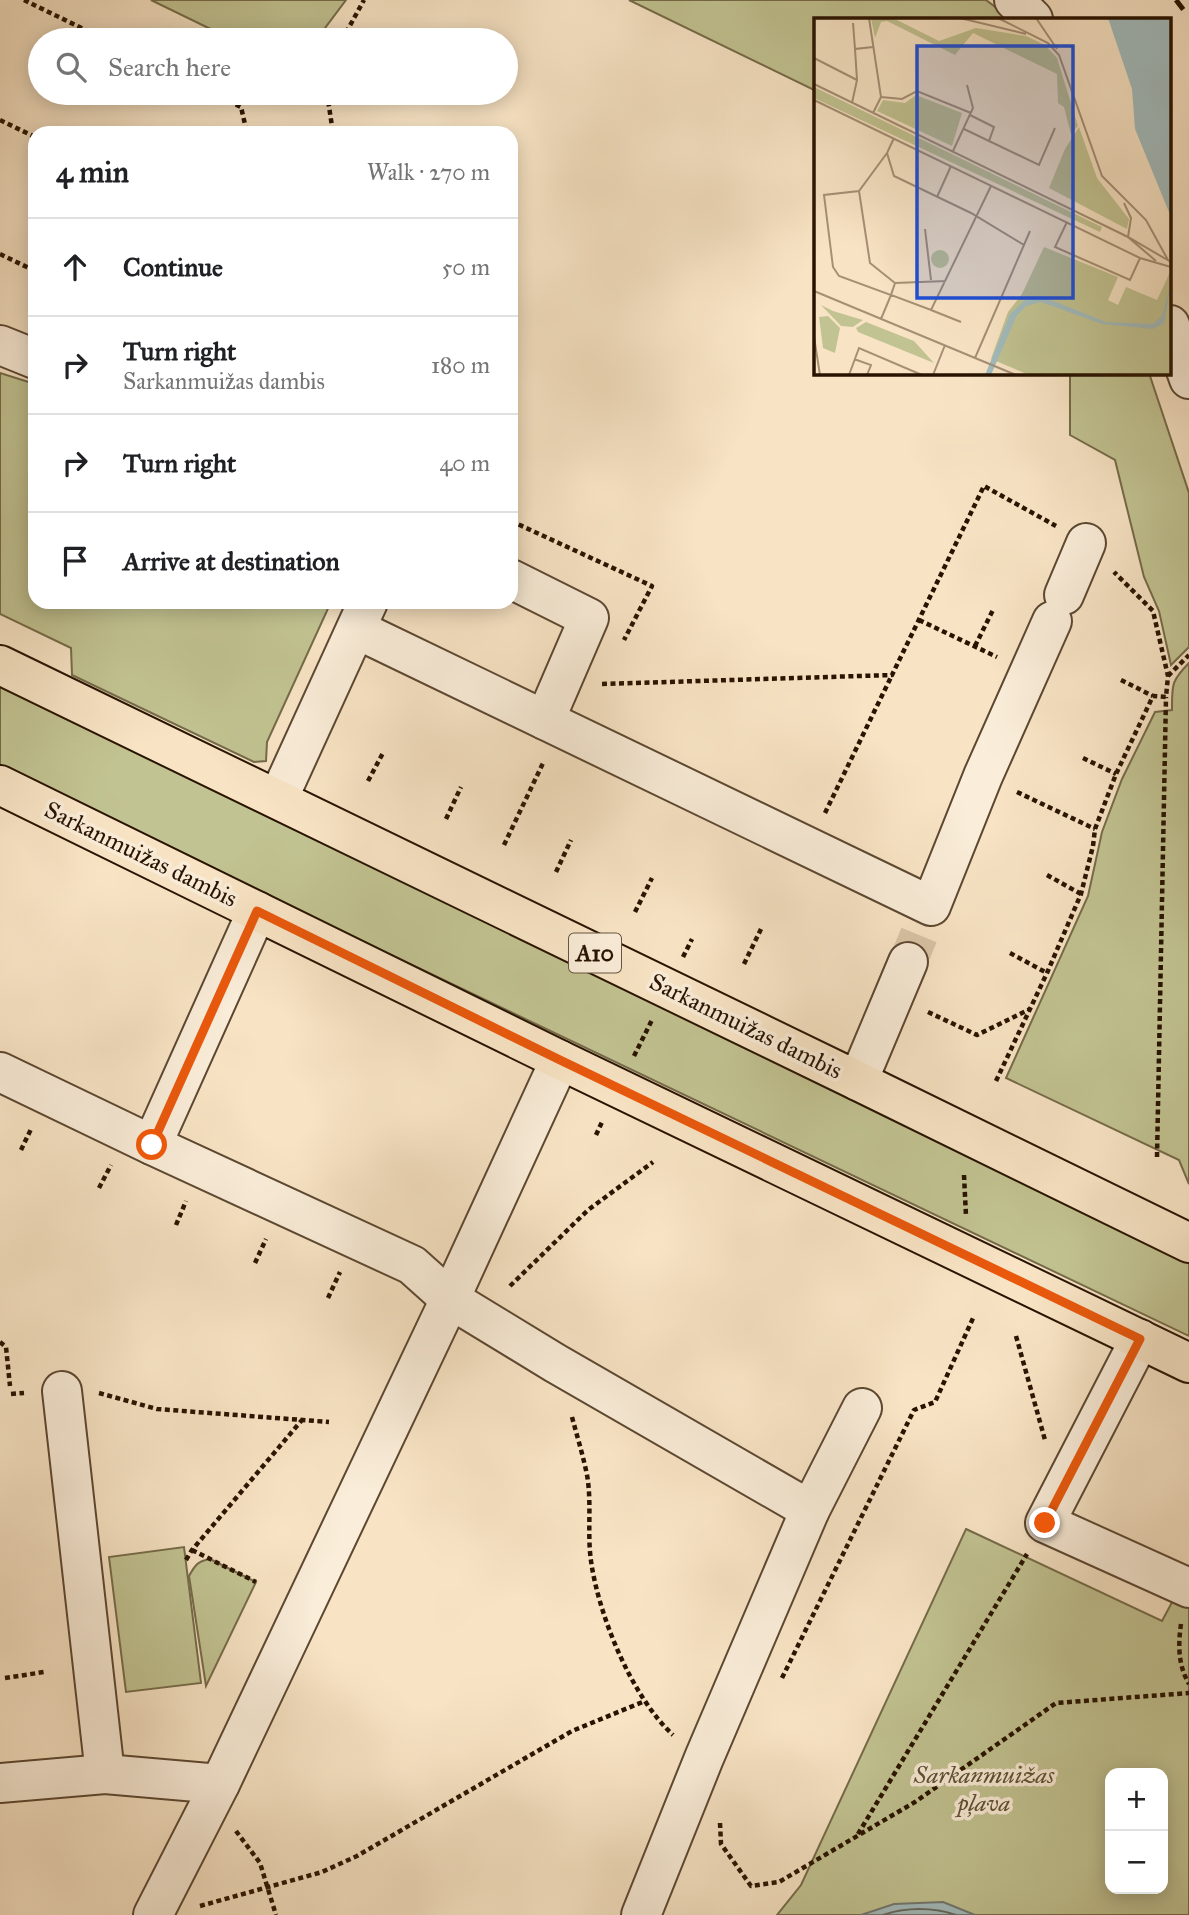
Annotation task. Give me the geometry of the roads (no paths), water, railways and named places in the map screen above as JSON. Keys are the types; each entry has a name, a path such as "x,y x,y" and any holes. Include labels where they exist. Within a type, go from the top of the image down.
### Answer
{"main road":[{"name":"Sarkanmuižas dambis","path":"0,665 1189,1243"},
{"name":"Sarkanmuižas dambis","path":"0,785 560,1060 1189,1363"}],"street":[{"path":"1014,0 1032,18"},
{"path":"1052,0 1059,18"},
{"path":"1172,331 1189,379"},
{"path":"0,345 28,356"},
{"path":"858,1081 983,776 1086,543"},
{"path":"518,582 589,618 552,723"},
{"path":"278,799 362,615 552,723 808,847 919,935"},
{"path":"152,1145 257,911"},
{"path":"153,1915 220,1784 450,1300 560,1060"},
{"path":"0,1072 412,1265 450,1300 810,1510"},
{"path":"1140,1339 1053,1508 1185,1602"},
{"path":"62,1391 105,1774"},
{"path":"641,1915 704,1758 810,1510 862,1408"},
{"path":"0,1783 105,1774 220,1784"}],"water":[{"path":"943,1902 975,1915 861,1915 894,1904"}],"tunnel":[{"path":"908,962 919,935"}],"railway":[{"path":"1176,0 1189,17"}],"park label":[{"name":"Sarkanmuižas pļava","path":"984,1789"}]}
